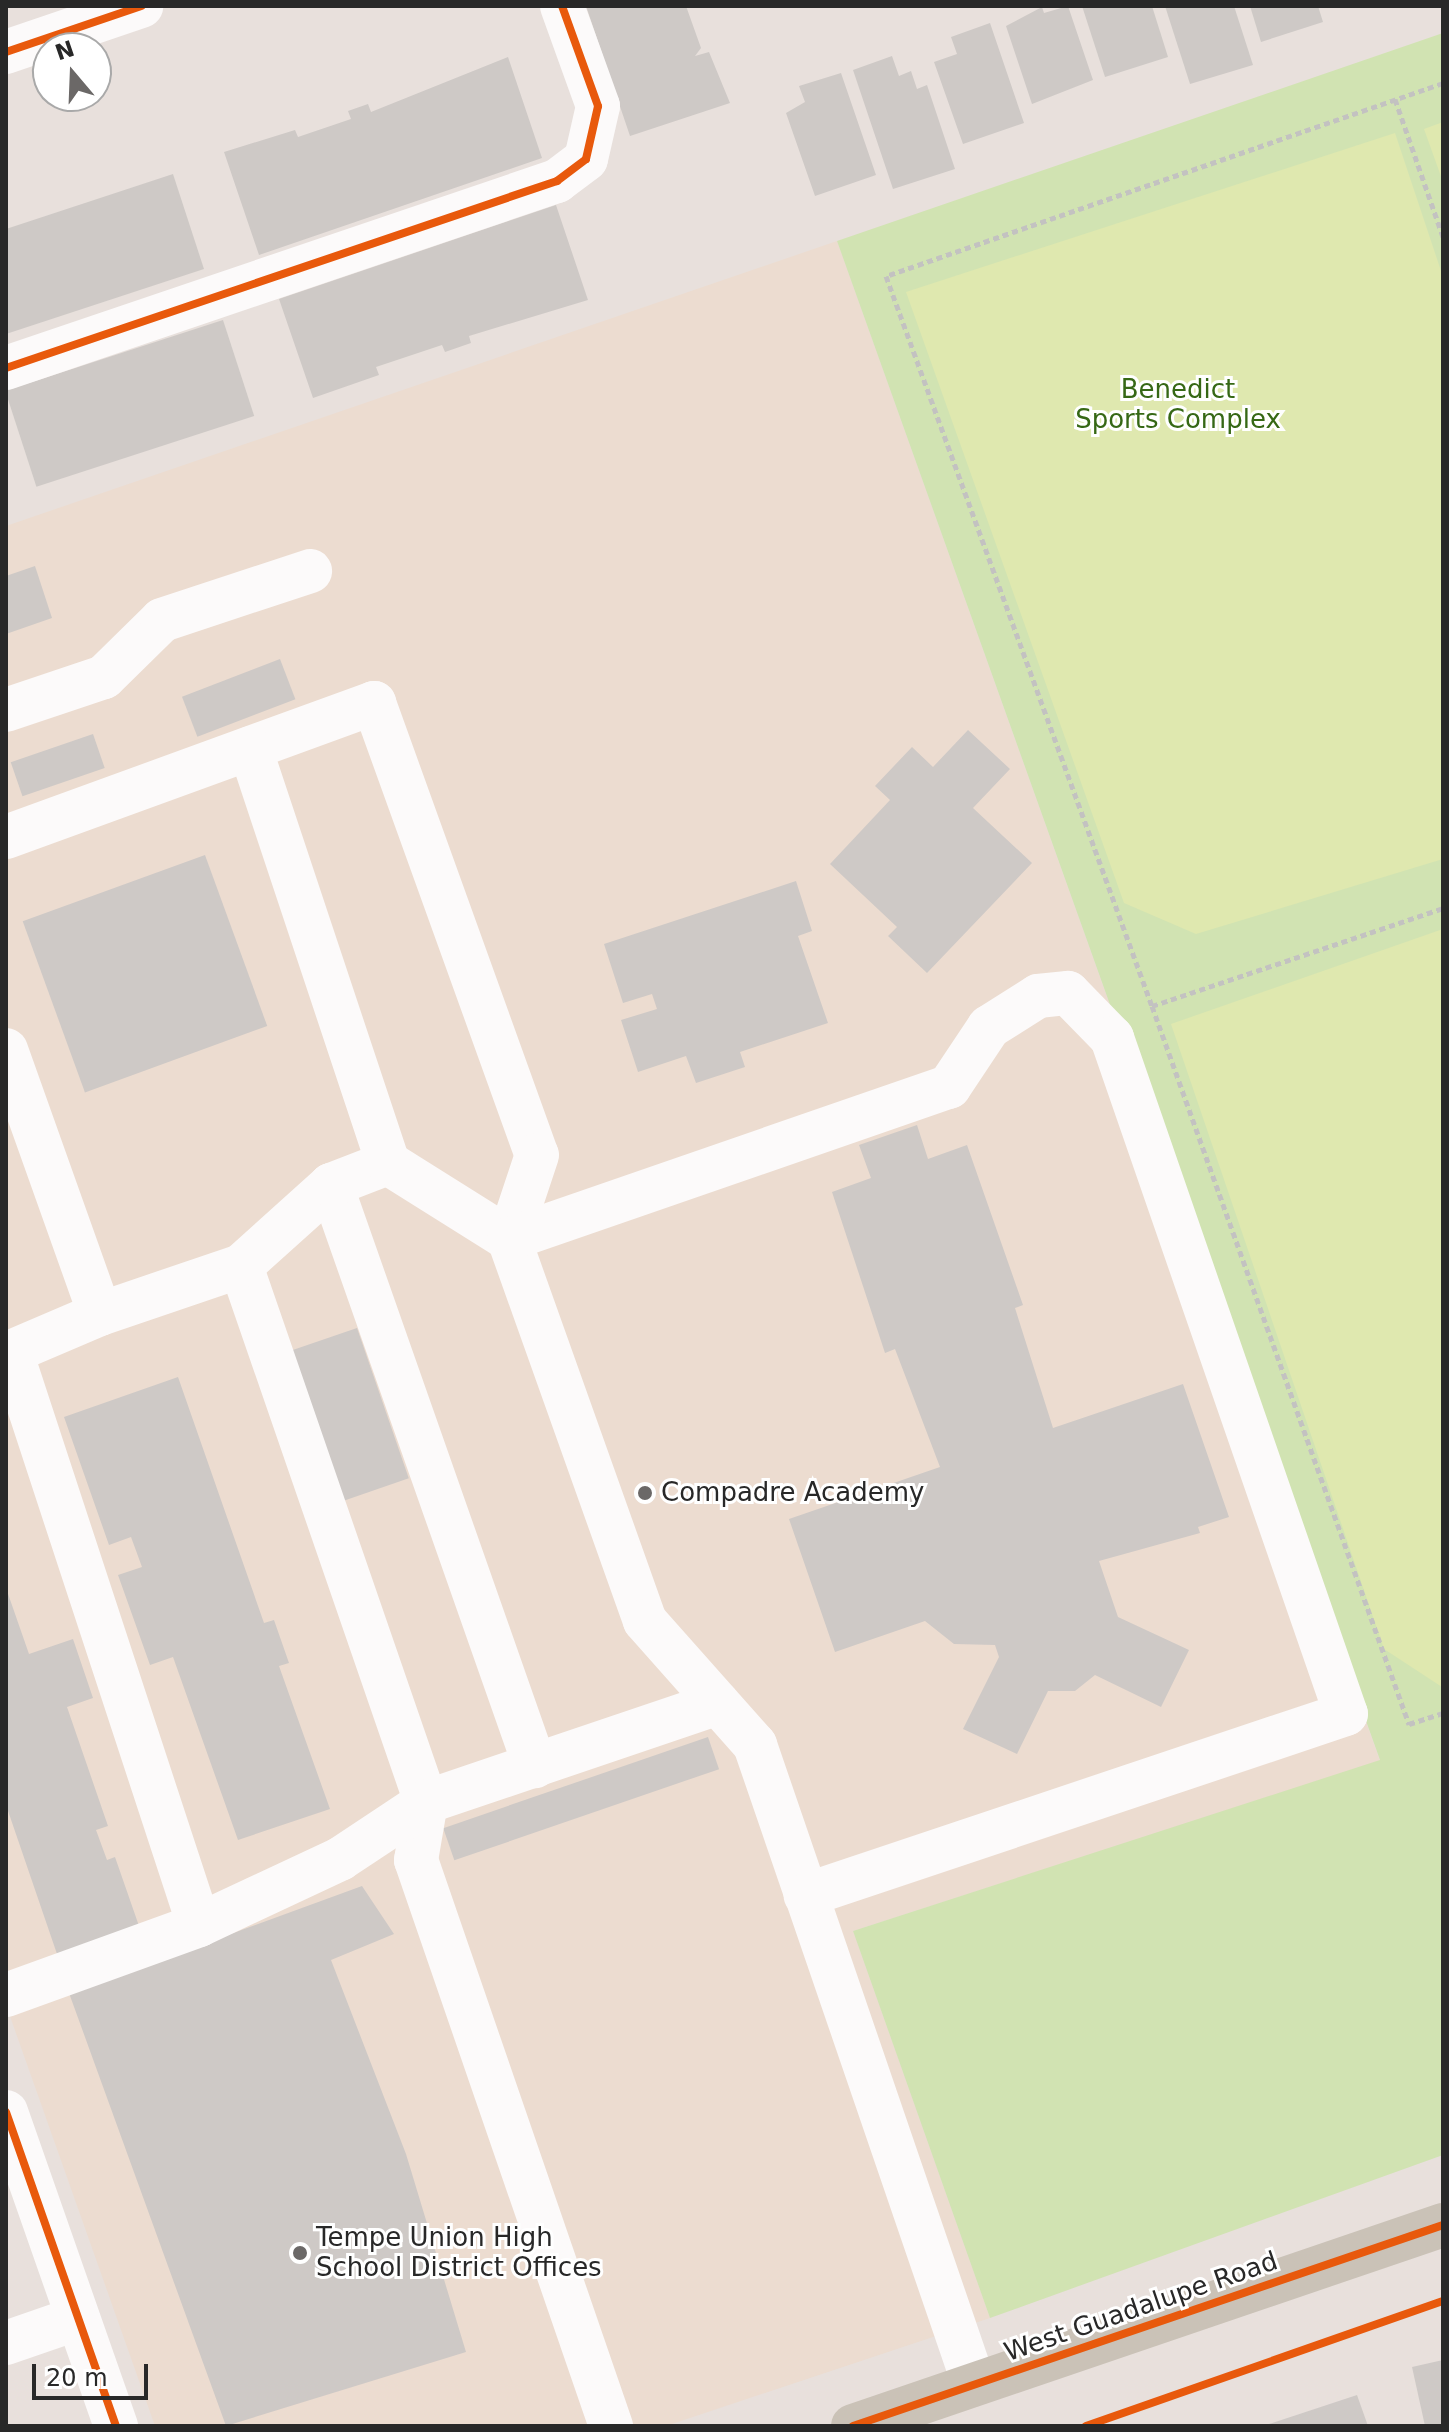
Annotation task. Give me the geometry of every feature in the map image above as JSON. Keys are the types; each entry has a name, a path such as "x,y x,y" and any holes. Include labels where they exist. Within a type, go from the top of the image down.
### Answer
{"main road":[{"name":"West Guadalupe Road","path":"853,2426 898,2419 974,2384 1443,2225"}],"street":[{"path":"6,52 141,6"},
{"path":"6,368 557,181 586,159 598,106 562,6"},
{"path":"6,710 104,677 162,620 310,571"},
{"path":"6,837 374,703 537,1155 509,1239 645,1621 755,1745 974,2384"},
{"path":"250,748 388,1163 509,1239"},
{"path":"509,1239 949,1087 989,1027 1038,996 1068,993 1112,1038 1346,1714 806,1895"},
{"path":"6,1050 100,1314"},
{"path":"199,1925 9,1353 100,1314 241,1266 331,1185 388,1163"},
{"path":"331,1185 535,1766"},
{"path":"241,1266 426,1802 416,1860 611,2426"},
{"path":"6,1995 199,1925 340,1859 426,1802 718,1703"},
{"path":"6,2112 116,2426"},
{"path":"6,2343 78,2318"}],"path":[{"path":"1443,83 886,276 1409,1724 1443,1713"},
{"path":"1395,99 1443,237"},
{"path":"1152,1006 1443,908"}],"shaded area":[{"name":"Compadre Academy","path":"837,241 1380,1761 853,1931 990,2318 666,2426 155,2426 6,2005 6,526"}],"green space":[{"name":"Benedict Sports Complex","path":"1443,33 1443,2155 990,2318 853,1931 1380,1760 837,241"},
{"path":"1443,122 1443,182 1424,129"},
{"path":"1395,133 1443,277 1443,859 1196,934 1124,903 906,292"},
{"path":"1443,929 1442,1687 1384,1649 1171,1024"}],"building":[{"path":"586,6 686,6 701,48 695,56 709,52 730,103 630,136"},
{"path":"1068,6 1093,80 1032,104 1006,26 1042,7 1044,13"},
{"path":"1082,6 1152,6 1168,57 1105,77"},
{"path":"1165,6 1234,6 1253,65 1190,84"},
{"path":"1250,6 1318,6 1323,22 1261,42"},
{"path":"990,23 1024,123 963,144 934,62 957,54 951,37"},
{"path":"892,56 899,76 911,71 917,89 927,85 955,169 893,189 853,70"},
{"path":"508,57 542,158 259,255 224,152 295,130 298,137 351,119 348,111 368,104 371,112"},
{"path":"841,73 876,175 815,196 786,113 805,102 799,86"},
{"path":"173,174 204,269 6,334 6,229"},
{"path":"556,205 588,300 469,336 471,343 445,352 442,345 376,367 379,375 313,398 279,299"},
{"path":"223,320 254,416 36,487 6,391"},
{"path":"35,566 52,618 6,634 6,576"},
{"path":"280,659 295,699 197,737 182,697"},
{"path":"968,730 1010,769 973,808 1032,863 927,973 888,936 897,927 830,864 890,800 875,786 912,747 933,767"},
{"path":"93,734 105,768 22,796 11,762"},
{"path":"205,855 267,1026 85,1092 23,921"},
{"path":"796,881 812,931 798,936 828,1023 740,1052 745,1067 696,1083 686,1056 638,1072 621,1020 657,1009 652,994 623,1003 604,944"},
{"name":"Compadre Academy","path":"917,1125 928,1159 967,1145 1023,1305 1015,1308 1053,1428 1183,1384 1229,1517 1198,1527 1200,1533 1099,1561 1118,1617 1189,1650 1161,1707 1095,1675 1075,1691 1048,1691 1017,1754 963,1729 999,1657 995,1645 954,1644 925,1621 835,1652 789,1519 940,1467 895,1349 885,1353 832,1192 871,1178 859,1145"},
{"path":"357,1328 409,1478 342,1501 290,1351"},
{"path":"178,1377 264,1623 274,1620 289,1663 279,1666 330,1809 238,1840 173,1657 150,1665 118,1575 142,1567 131,1537 109,1545 64,1417"},
{"path":"6,1588 29,1654 73,1639 93,1698 67,1707 108,1826 96,1830 107,1860 115,1857 139,1926 57,1954 6,1805"},
{"path":"708,1737 719,1769 454,1860 443,1828"},
{"name":"Tempe Union High School District Offices","path":"362,1886 394,1934 331,1960 406,2154 466,2352 226,2426 69,1993"},
{"path":"1443,2360 1443,2426 1425,2426 1412,2367"},
{"path":"1357,2395 1368,2426 1266,2425"}],"cycle path":[{"path":"6,52 141,6"},
{"path":"6,368 557,181 586,159 598,106 562,6"},
{"path":"6,2112 116,2426"},
{"path":"853,2426 1443,2225"},
{"path":"1086,2426 1443,2301"}],"place":[{"name":"Compadre Academy","path":"645,1493"},
{"name":"Tempe Union High School District Offices","path":"300,2253"}]}
